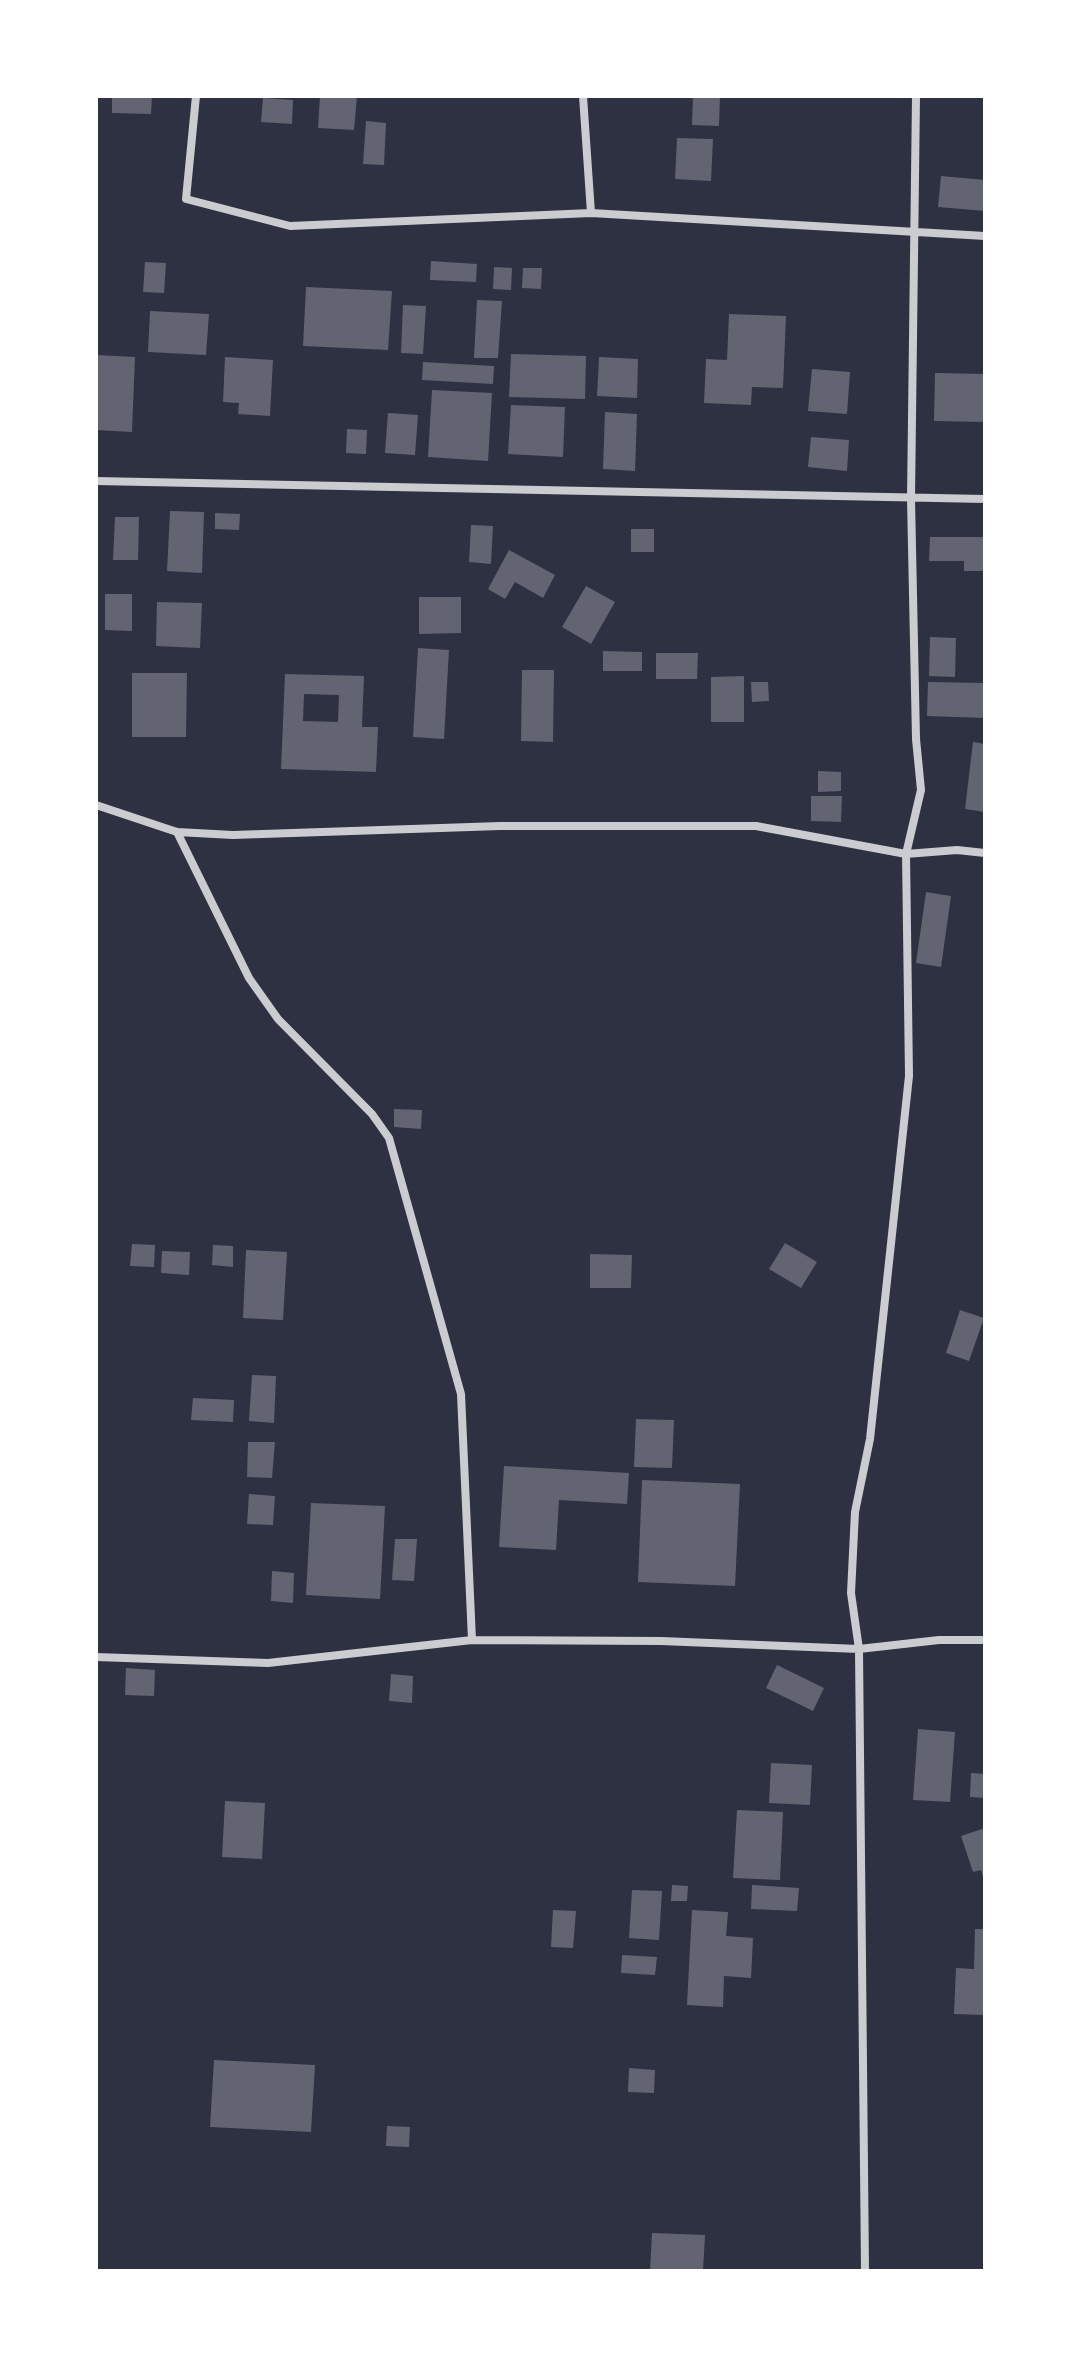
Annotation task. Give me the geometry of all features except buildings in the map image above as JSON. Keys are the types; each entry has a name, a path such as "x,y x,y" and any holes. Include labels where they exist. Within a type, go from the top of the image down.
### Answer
{"street":[{"path":"196,96 186,199 290,226 591,213 985,236"},
{"path":"583,96 591,213"},
{"path":"865,2271 859,1649 851,1593 855,1512 870,1439 909,1076 906,854 921,790 916,739 911,499 916,96"},
{"path":"96,481 259,481 985,499"},
{"path":"96,805 177,832 233,835 500,826 756,826 906,854 957,850 985,853"},
{"path":"177,832 249,978 278,1019 372,1114 389,1138 461,1394 472,1640"},
{"path":"96,1657 268,1663 472,1640 661,1641 859,1649 939,1640 985,1640"}]}
